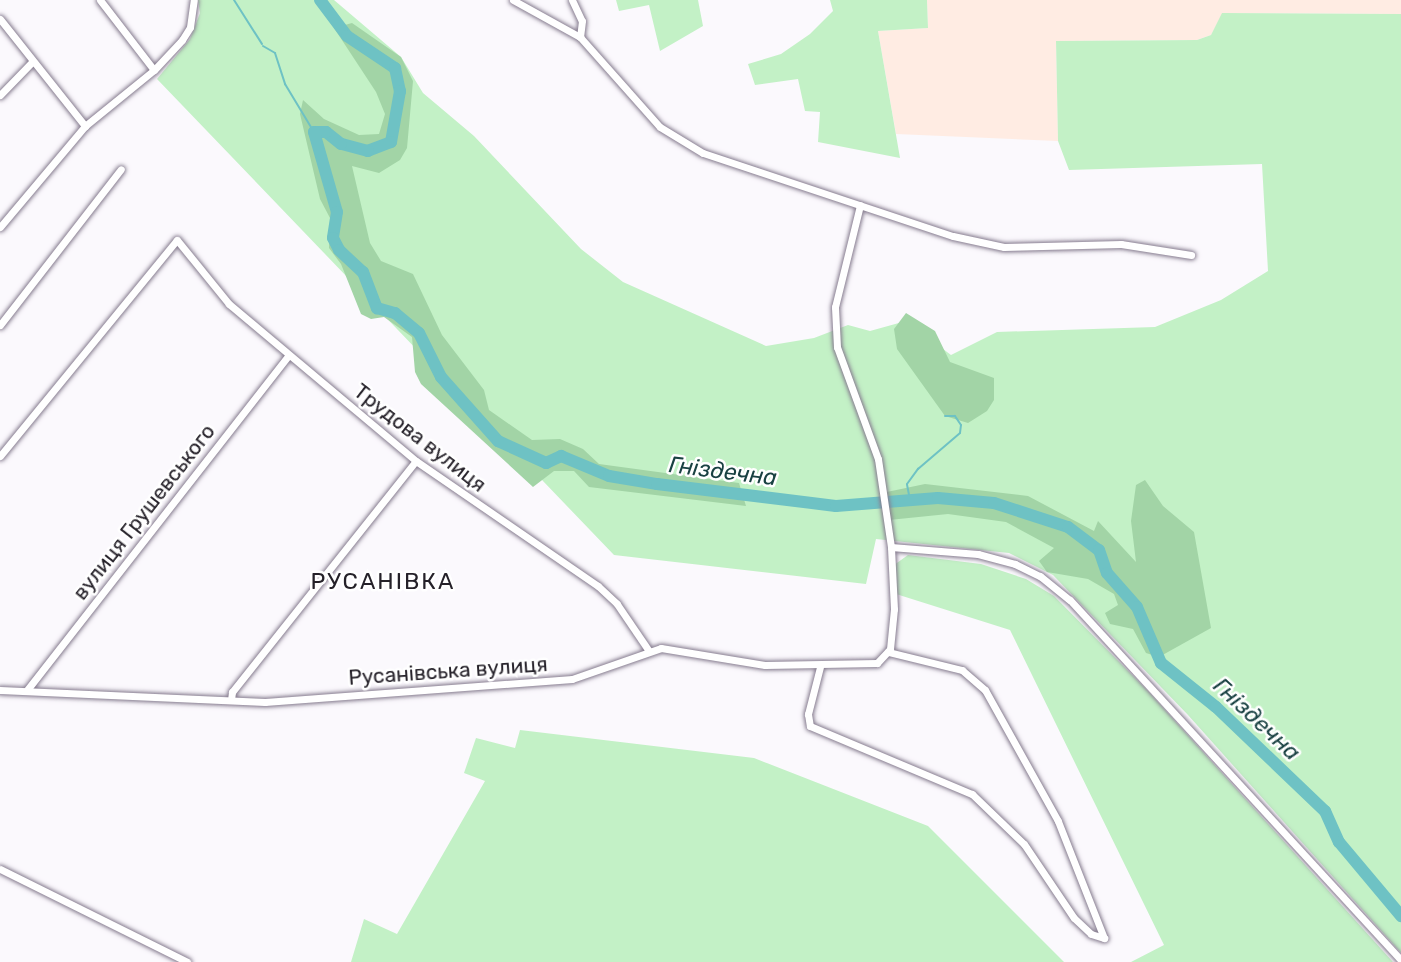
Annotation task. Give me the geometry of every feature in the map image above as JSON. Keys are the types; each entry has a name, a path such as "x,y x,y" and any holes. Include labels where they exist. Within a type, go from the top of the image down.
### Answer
{"street":[{"path":"100,0 153,70"},
{"path":"0,227 85,126 153,70 190,27 194,0"},
{"path":"513,0 580,37 660,127 703,153 860,205 1004,247 1121,244 1191,255"},
{"path":"572,0 582,21 580,37"},
{"path":"0,19 85,126"},
{"path":"0,95 33,61"},
{"path":"0,325 121,169"},
{"path":"820,667 808,714 810,726 972,794 1024,844 1074,918 1091,934 1104,938 1063,831 985,690 962,670 888,652 894,609 891,547 884,515 878,458 836,346 835,307 860,205"},
{"name":"Трудова вулиця","path":"0,456 177,240 229,304 416,461 598,586 617,604 649,651"},
{"name":"вулиця Грушевського","path":"27,690 289,355"},
{"path":"231,700 232,692 416,461"},
{"path":"891,547 978,554 1015,564 1040,576 1070,600 1401,960"},
{"name":"Русанівська вулиця","path":"0,690 264,702 572,679 661,648 765,665 820,667 877,663 888,652"},
{"path":"0,869 187,962"}],"shaded area":[{"path":"927,0 1401,0 1401,14 1223,13 1211,35 1197,40 1056,41 1058,141 896,134 878,31 928,28"}],"green space":[{"path":"198,0 334,0 401,57 423,93 474,136 581,249 623,282 766,346 814,338 848,325 870,331 906,321 951,355 997,332 1155,327 1221,300 1268,271 1262,164 1069,170 1058,141 1056,41 1197,40 1211,35 1222,13 1401,14 1401,953 1188,715 1053,575 1009,553 876,539 866,584 614,555 157,79 190,39 200,13"},
{"path":"616,0 698,0 703,26 660,51 649,5 619,11"},
{"path":"830,0 927,0 928,28 878,31 900,158 818,142 820,112 805,111 798,79 755,85 748,64 781,54 810,34 833,11"},
{"path":"352,23 401,57 413,81 407,148 400,160 379,173 352,166 370,243 381,261 413,274 442,335 484,390 489,410 532,440 560,439 583,449 599,464 739,483 746,506 589,487 574,471 554,471 533,487 421,384 415,372 412,337 384,317 371,319 361,314 341,264 329,248 330,218 320,199 300,114 303,100 324,119 359,135 379,134 385,114 376,92 334,28"},
{"path":"906,313 935,331 950,362 994,378 994,400 987,411 968,423 945,416 897,349 894,329"},
{"path":"1145,480 1163,506 1194,532 1211,628 1159,657 1146,653 1133,629 1110,624 1105,613 1118,605 1114,594 1088,579 1047,572 1039,561 1054,548 1006,522 948,514 889,520 882,493 925,484 1028,496 1094,531 1098,521 1136,562 1131,521 1136,485"},
{"path":"908,555 981,564 1026,579 1054,596 1147,690 1393,962 1131,962 1164,945 1010,630 896,594 894,565"},
{"path":"520,730 754,758 928,826 1064,962 351,962 364,919 397,934 485,781 464,773 476,738 515,748"}],"waterway":[{"path":"234,0 262,44"},
{"name":"Гніздечна","path":"320,0 347,36 395,68 400,91 391,142 368,151 341,144 326,132 314,132 337,212 333,238 339,250 363,272 377,308 395,313 419,333 441,377 498,441 546,463 561,456 609,476 657,484 836,506 938,498 994,503 1068,527 1099,550 1107,573 1137,607 1161,663 1216,707 1325,811 1339,842 1401,916"},
{"path":"263,46 275,53 285,84 314,132"},
{"path":"910,500 907,484 918,469 960,433 961,425 955,416 945,416"}],"district":[{"name":"РУСАНІВКА","path":"383,581"}]}
